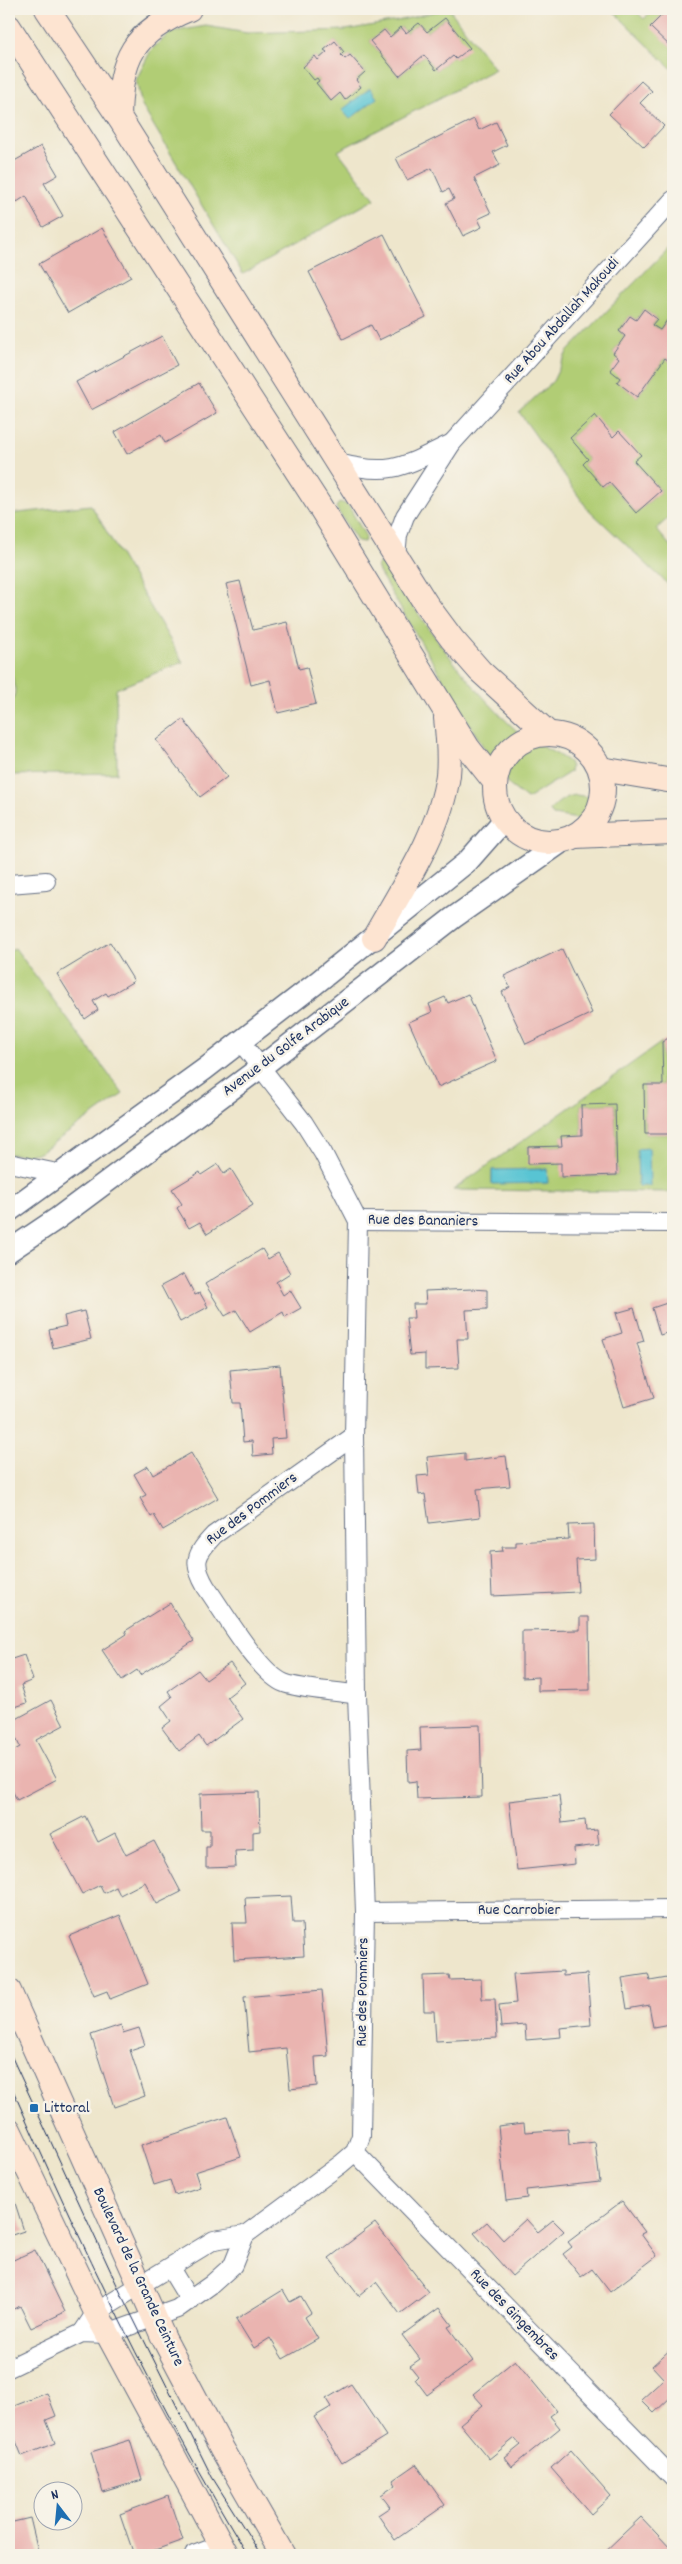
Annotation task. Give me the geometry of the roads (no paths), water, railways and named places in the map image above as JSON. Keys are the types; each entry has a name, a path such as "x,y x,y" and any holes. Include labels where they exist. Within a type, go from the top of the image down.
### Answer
{"main road":[{"path":"47,9 119,117 426,604 469,658 549,734"},
{"path":"119,117 122,72 131,50 151,28 189,9"},
{"path":"9,27 325,513 468,748 495,782"},
{"path":"374,938 422,850 440,804 448,775 445,711"},
{"path":"569,839 590,824 601,807 604,794 600,769 585,747 562,735 536,735 512,748 504,758 495,782 495,796 504,820 524,837 537,842 673,832"},
{"path":"600,769 673,781"},
{"name":"Boulevard de la Grande Ceinture","path":"9,1991 154,2318 220,2447 283,2555"},
{"path":"9,2130 107,2334 224,2550"}],"street":[{"name":"Rue Abou Abdallah Makoudi","path":"396,556 398,535 405,516 452,443 673,200"},
{"name":"Rue Abou Abdallah Makoudi","path":"338,462 356,467 390,470 410,464 452,443"},
{"name":"Avenue du Golfe Arabique","path":"9,1211 241,1042 374,938 468,861 504,820"},
{"name":"Avenue du Golfe Arabique","path":"9,1251 261,1067 453,918 569,839"},
{"path":"9,884 46,881"},
{"name":"Rue des Bananiers","path":"241,1042 309,1130 358,1220 673,1223"},
{"path":"9,1163 62,1174"},
{"name":"Rue des Pommiers","path":"355,2152 361,2136 365,1912 357,1694 354,1436 358,1220"},
{"name":"Rue des Pommiers","path":"354,1436 214,1535 201,1548 196,1560 199,1575 206,1588 261,1663 272,1675 285,1683 357,1694"},
{"name":"Rue Carrobier","path":"365,1912 673,1909"},
{"path":"82,2333 96,2312 140,2287 214,2240 245,2234 355,2152"},
{"name":"Rue des Gingembres","path":"355,2152 673,2478"},
{"path":"9,2368 82,2333 107,2334 154,2318 190,2301 233,2265 245,2234"},
{"path":"170,2268 190,2301"},
{"path":"194,2555 224,2550"}],"water":[{"path":"370,88 377,98 350,119 342,110"},
{"path":"649,1148 650,1186 638,1186 637,1149"},
{"path":"547,1169 548,1183 492,1184 492,1170"}],"tram line":[{"path":"9,2051 123,2298 212,2477 261,2555"},
{"path":"9,2081 63,2202 121,2322 182,2440 248,2555"}],"place":[{"name":"Littoral","path":"34,2108"}]}
